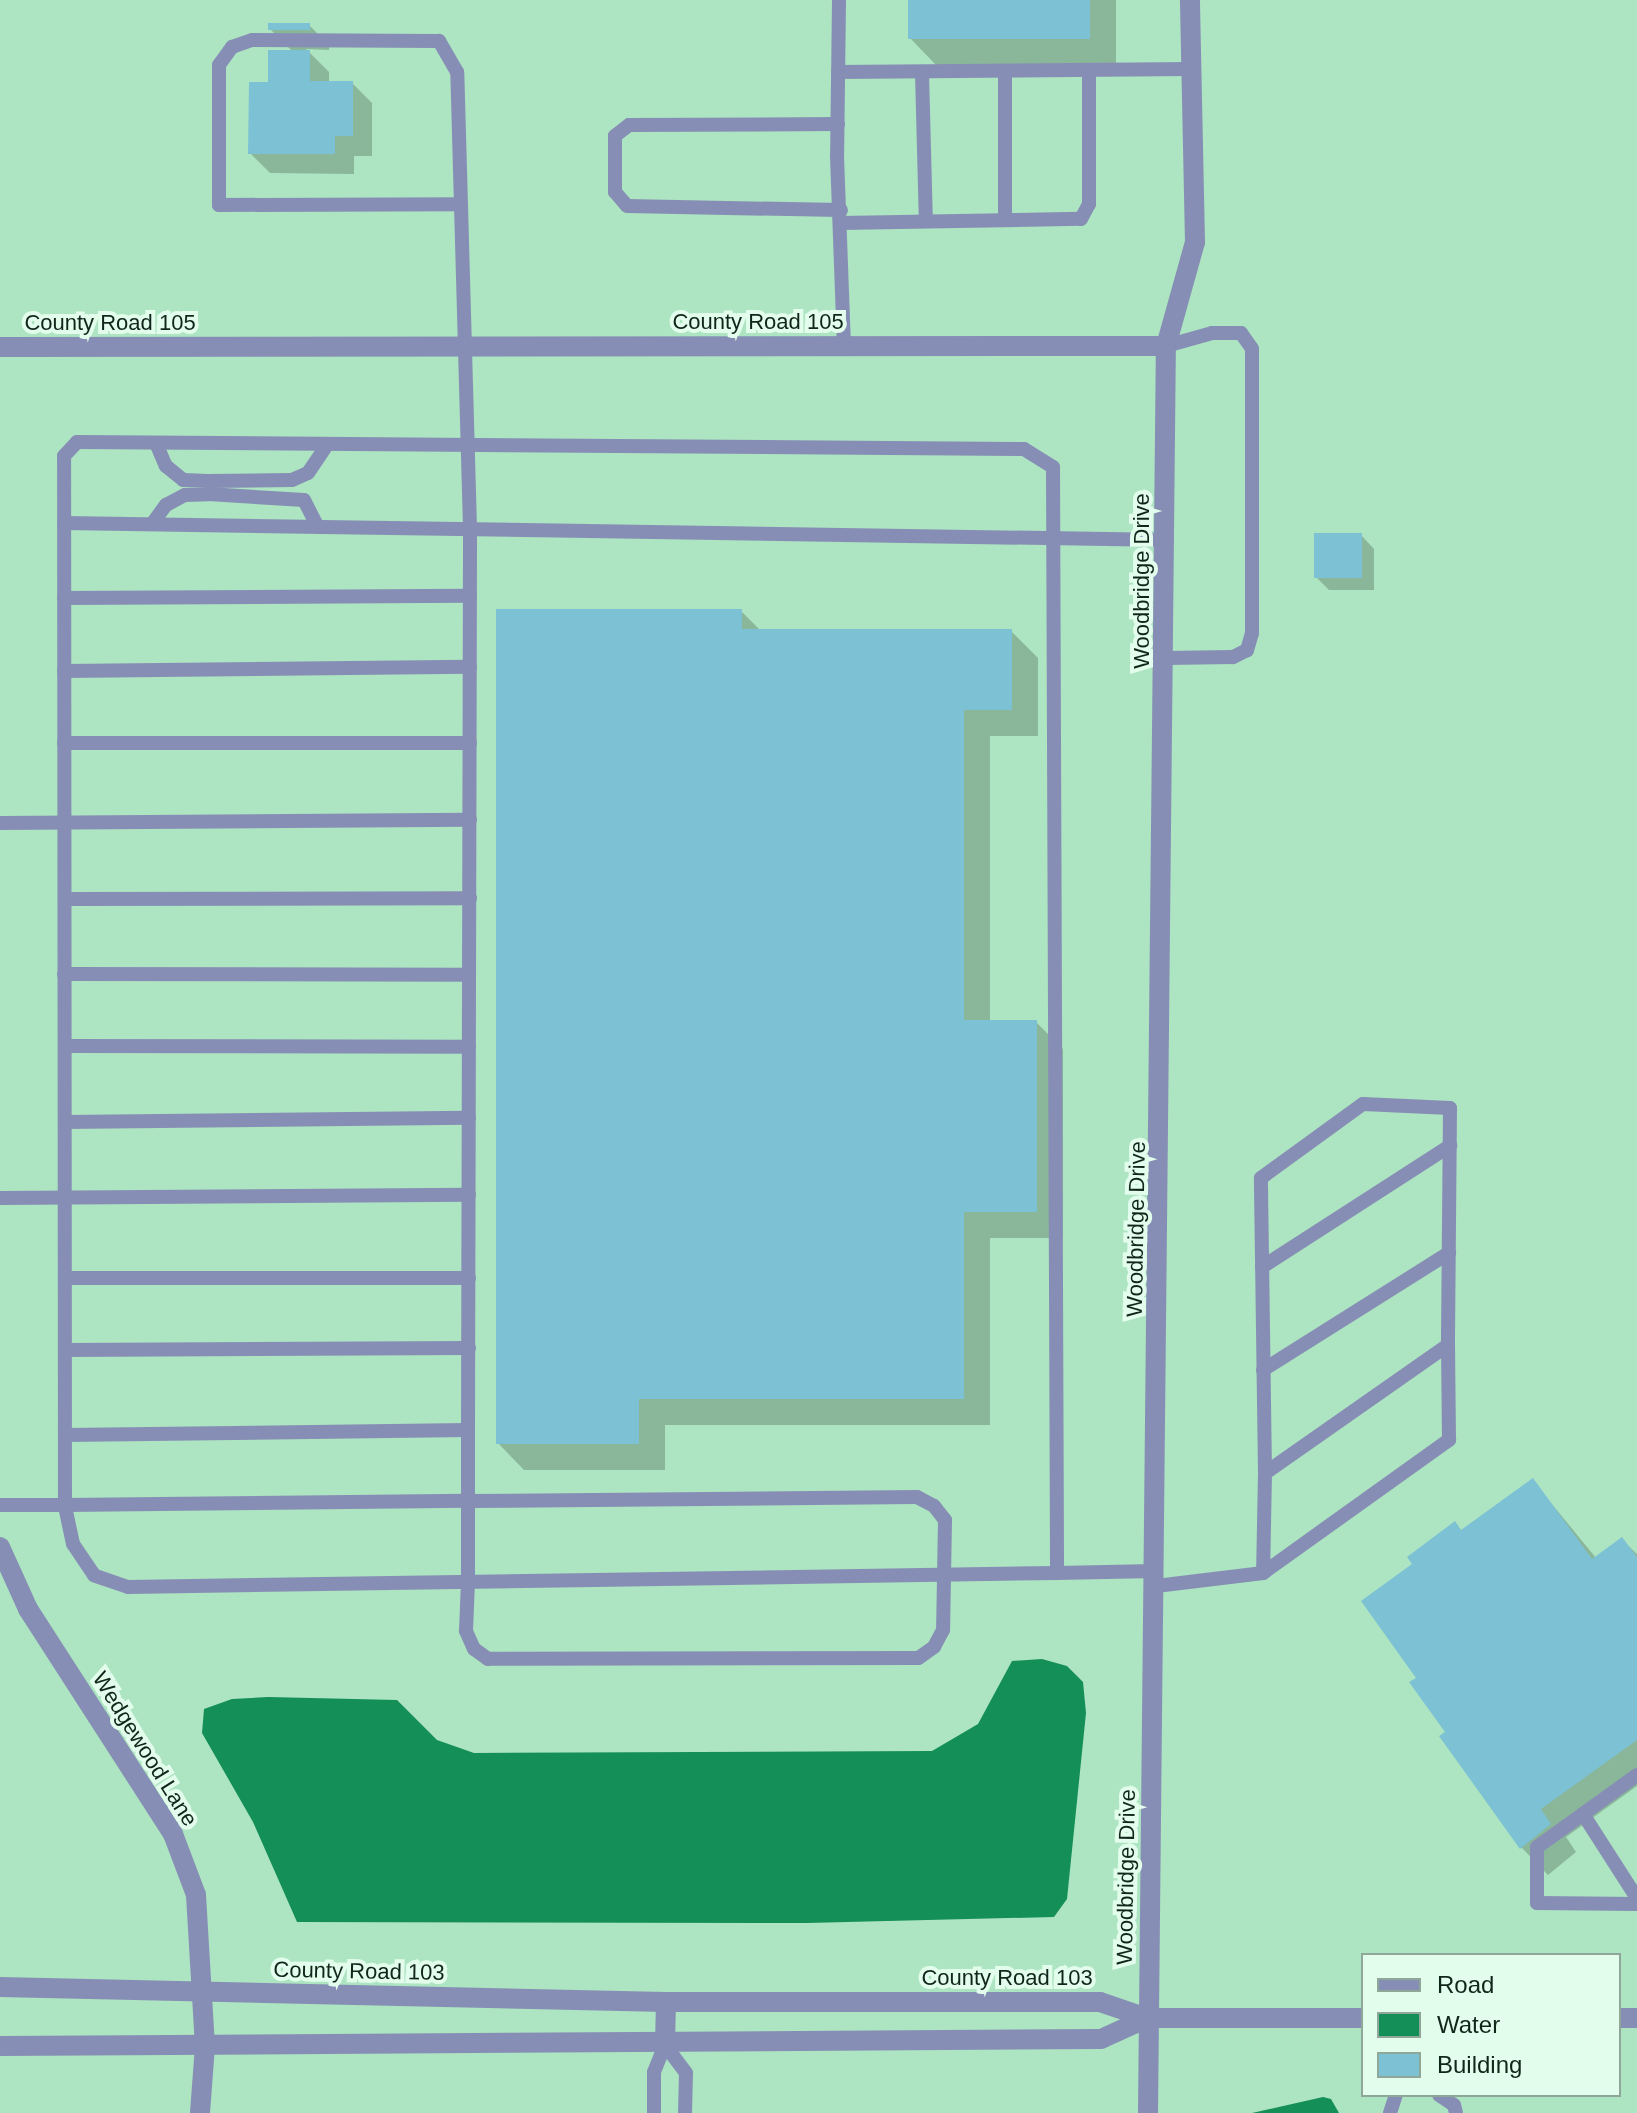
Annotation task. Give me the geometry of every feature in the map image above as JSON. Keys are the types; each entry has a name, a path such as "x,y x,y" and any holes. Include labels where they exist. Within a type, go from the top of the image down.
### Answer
{"street":[{"path":"1166,346 1195,242 1190,0"},
{"name":"County Road 105","path":"0,347 1166,346"},
{"name":"Woodbridge Drive","path":"1148,2113 1166,658 1166,346"},
{"name":"Wedgewood Lane","path":"0,1547 28,1609 173,1834 196,1895 205,2046"},
{"name":"County Road 103","path":"0,1987 666,2002 1100,2002 1147,2018"},
{"path":"665,2045 666,2002"},
{"path":"0,2046 665,2045 1101,2039 1147,2018 1361,2018"},
{"path":"200,2113 205,2046"}],"lane":[{"path":"839,0 838,124 844,346"},
{"path":"0,1505 65,1505 468,1501 917,1497 934,1506 945,1520 943,1630 934,1647 918,1658 488,1659 474,1649 466,1631 468,1582 468,1501 468,1430 469,1348 470,528 457,72 439,41 252,40 232,47 219,65 219,205 460,204"},
{"path":"838,72 1005,73 1191,69"},
{"path":"838,124 629,125 615,136 615,192 627,206 926,221 1081,219 1089,204 1089,71"},
{"path":"922,73 926,221"},
{"path":"1005,73 1005,220"},
{"path":"1166,346 1212,333 1241,333 1252,349 1252,633 1247,650 1233,657 1166,658"},
{"path":"156,443 166,466 183,480 208,481 292,480 308,473 327,445"},
{"path":"1057,1573 1053,467 1024,449 156,443 68,446 64,523 65,1505 73,1544 94,1575 128,1587 1057,1573 1156,1579 1263,1573 1449,1440 1450,1108 1363,1104 1261,1178 1265,1473 1263,1573"},
{"path":"152,524 166,505 185,495 208,494 304,500 318,527"},
{"path":"64,523 1167,540"},
{"path":"64,598 470,596"},
{"path":"64,671 470,667"},
{"path":"64,743 470,743"},
{"path":"0,823 470,820"},
{"path":"65,899 470,898"},
{"path":"64,974 469,975"},
{"path":"65,1046 469,1047"},
{"path":"65,1122 469,1118"},
{"path":"1262,1267 1450,1146"},
{"path":"0,1198 469,1195"},
{"path":"1263,1370 1449,1253"},
{"path":"65,1278 469,1278"},
{"path":"1265,1473 1448,1345"},
{"path":"65,1350 469,1348"},
{"path":"65,1435 468,1430"},
{"path":"1637,1775 1537,1847 1537,1903 1637,1901"},
{"path":"1583,1814 1637,1901"},
{"path":"654,2113 654,2072 665,2045"},
{"path":"665,2045 686,2073 685,2113"},
{"path":"1442,2097 1454,2105 1456,2113"}],"water":[{"path":"1042,1659 1067,1666 1083,1682 1086,1713 1067,1899 1054,1917 807,1923 297,1922 253,1822 202,1733 204,1709 232,1699 397,1700 437,1740 474,1753 932,1751 978,1724 1012,1661"},
{"path":"1323,2097 1331,2099 1339,2113 1252,2113"}],"building":[{"path":"908,0 1090,0 1090,39 908,39"},
{"path":"268,23 310,23 310,30 268,30"},
{"path":"268,50 310,50 310,81 353,81 353,136 335,136 335,154 248,154 249,82 268,82"},
{"path":"1314,533 1362,533 1362,578 1314,578"},
{"path":"496,609 742,609 742,629 1012,629 1012,710 964,710 964,1020 1037,1020 1037,1212 964,1212 964,1399 639,1399 639,1444 496,1444"},
{"path":"1533,1478 1592,1559 1622,1537 1637,1557 1637,1740 1541,1809 1551,1824 1520,1849 1439,1736 1445,1732 1409,1682 1416,1678 1361,1601 1412,1564 1407,1557 1455,1521 1461,1530"}]}
